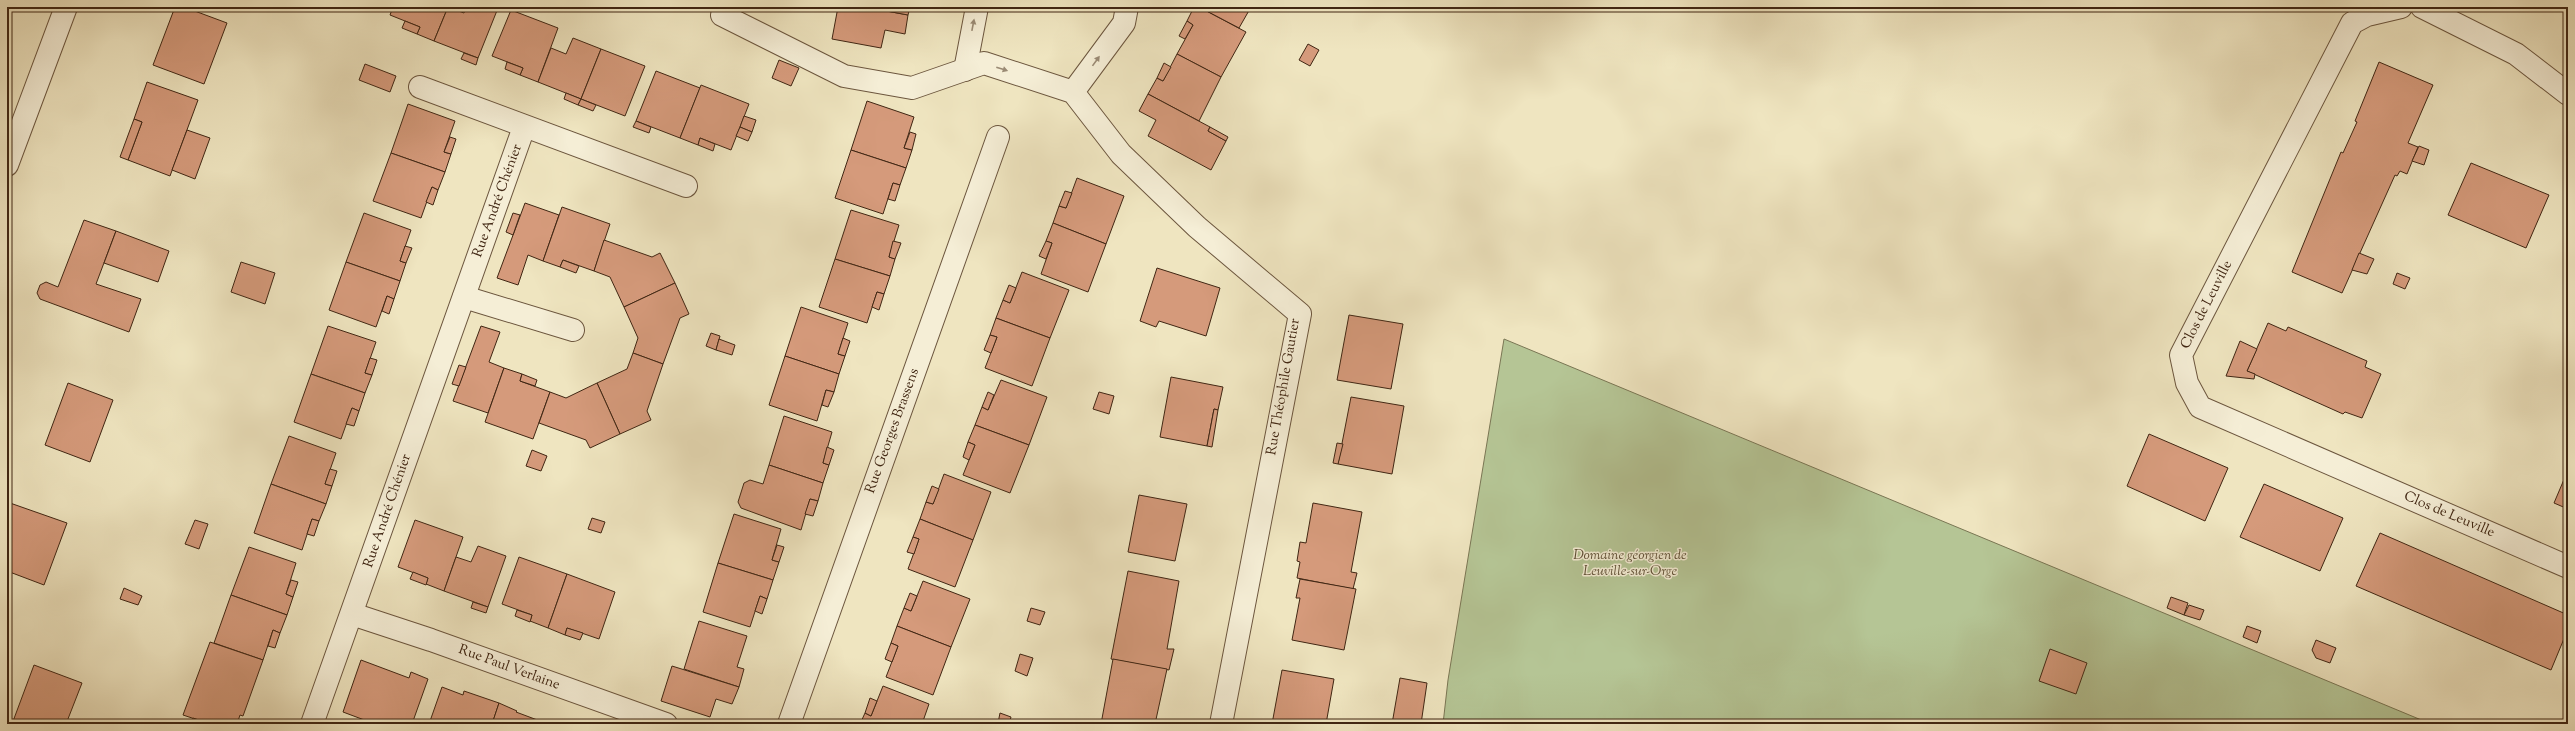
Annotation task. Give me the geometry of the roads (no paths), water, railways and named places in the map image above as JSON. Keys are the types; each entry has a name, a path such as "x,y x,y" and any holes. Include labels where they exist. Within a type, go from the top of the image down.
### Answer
{"street":[{"path":"7,165 66,7"},
{"path":"965,70 977,7"},
{"path":"722,15 844,76 912,88 984,63 1073,92 1124,23 1128,7"},
{"name":"Clos de Leuville","path":"2401,7 2367,15 2352,23 2181,355 2187,383 2200,407 2568,567"},
{"path":"2422,7 2516,54 2568,94"},
{"name":"Rue André Chénier","path":"420,87 524,127 686,186"},
{"name":"Rue Théophile Gautier","path":"1073,92 1121,154 1197,227 1300,314 1221,724"},
{"name":"Rue André Chénier","path":"312,724 524,127"},
{"name":"Rue Georges Brassens","path":"789,724 998,137"},
{"path":"464,297 573,330"},
{"name":"Rue Paul Verlaine","path":"352,614 431,640 666,724"}],"park label":[{"name":"Domaine géorgien de Leuville-sur-Orge","path":"1630,564"}]}
